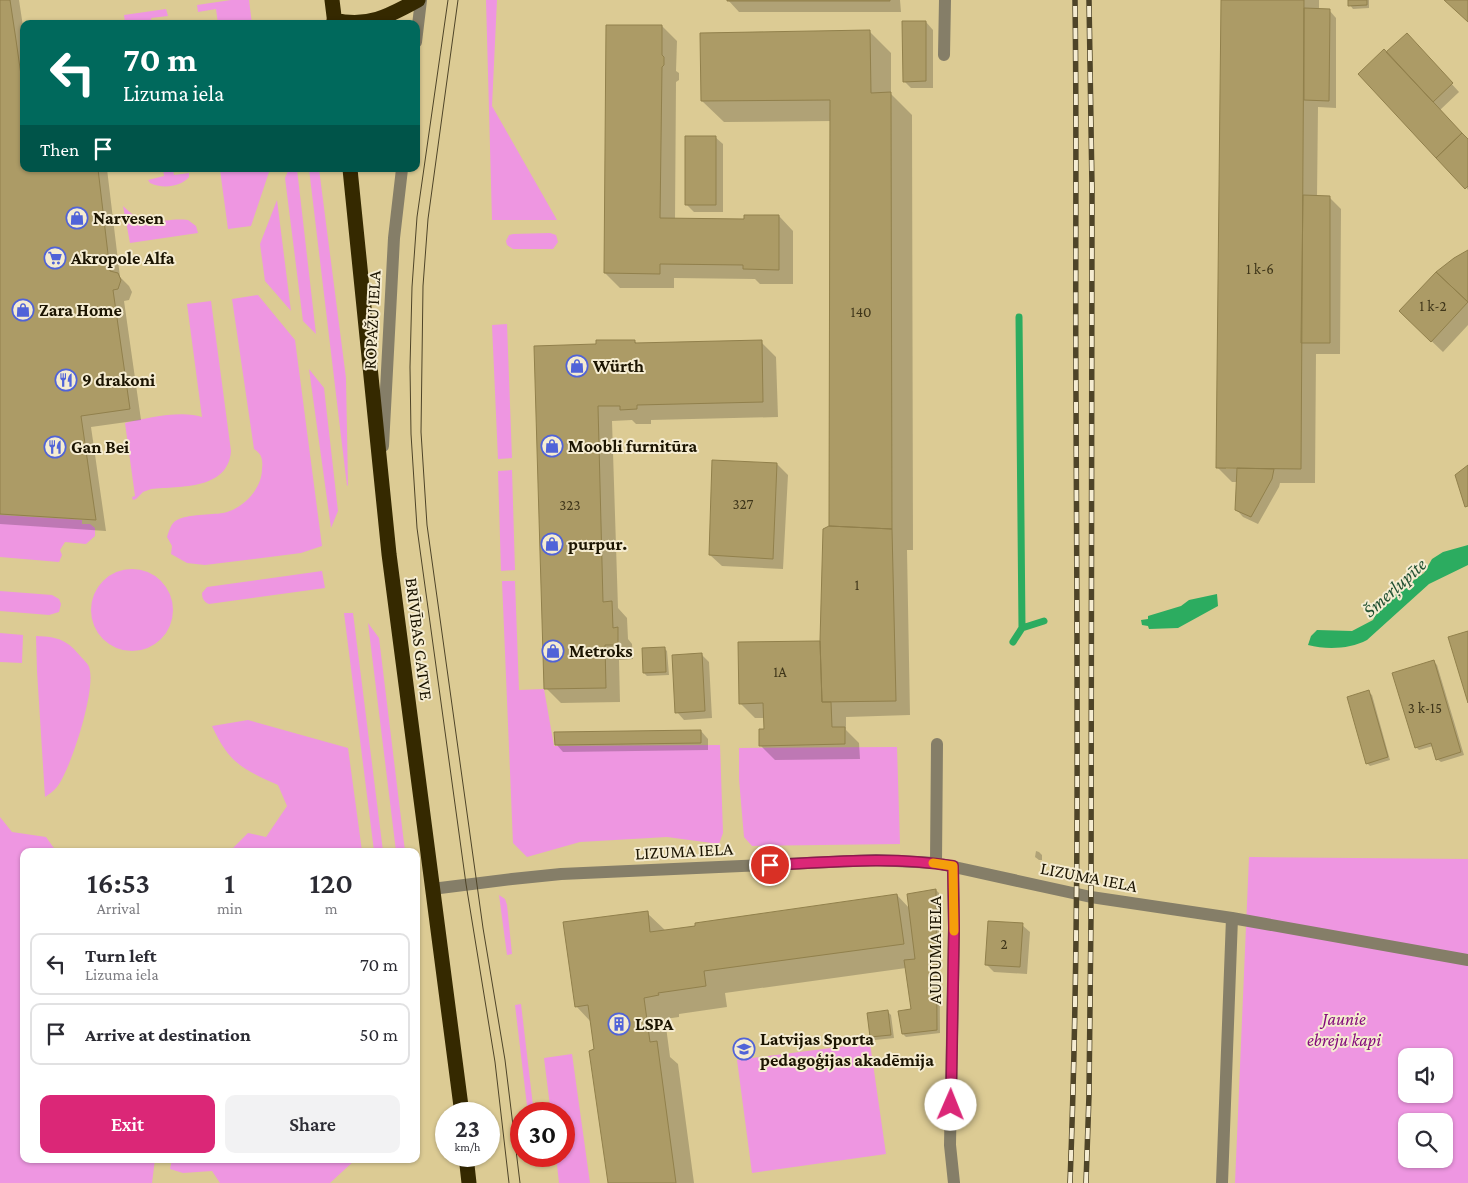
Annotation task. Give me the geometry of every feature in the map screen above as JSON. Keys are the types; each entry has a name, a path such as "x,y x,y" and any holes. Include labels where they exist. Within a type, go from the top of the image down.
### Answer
{"highway":[{"path":"332,0 334,20"},
{"path":"376,20 391,15 419,0"},
{"name":"BRĪVĪBAS GATVE","path":"350,172 389,554 460,1102"},
{"path":"467,1167 469,1183"}],"street":[{"path":"418,20 419,0"},
{"path":"944,55 946,0"},
{"name":"ROPAŽU IELA","path":"382,473 394,238 402,172"},
{"path":"936,863 937,744"},
{"name":"LIZUMA IELA","path":"432,888 571,874 876,860 936,863 1091,897 1232,918 1468,960"},
{"name":"AUDUMA IELA","path":"953,866 954,928 950,1144 954,1183"},
{"path":"1222,1183 1232,918"}],"green space":[{"path":"231,0 249,0 252,20 217,20 216,9 198,12 197,5"},
{"path":"486,0 497,0 492,106 557,220 492,220"},
{"path":"166,9 168,16 151,18 151,20 125,20 124,15"},
{"path":"163,172 174,172 174,175 189,173 189,177 186,180 171,186 155,185 148,180 164,176"},
{"path":"220,172 269,172 251,226 228,229"},
{"path":"288,172 297,172 316,334 303,321 285,178"},
{"path":"309,172 319,172 346,378 347,486"},
{"path":"277,200 291,311 265,281 260,244"},
{"path":"123,206 140,219 147,221 188,220 196,226 198,233 130,243"},
{"path":"550,233 556,235 558,242 553,249 513,249 507,245 506,241 509,235 513,234"},
{"path":"258,295 295,340 322,546 301,553 205,565 187,563 171,554 172,546 167,537 173,523 182,518 230,511 244,503 259,484 262,460 259,453 254,449 232,299"},
{"path":"211,301 231,451 228,464 221,473 212,479 189,486 151,489 143,492 133,500 132,497 135,496 125,423 153,417 184,414 202,417 187,304"},
{"path":"507,324 512,458 498,459 492,325"},
{"path":"309,369 324,388 338,511 331,528"},
{"path":"512,470 515,570 501,571 498,471"},
{"path":"0,515 82,520 82,524 90,524 95,528 95,536 86,544 65,542 60,550 62,555 59,562 0,557"},
{"path":"124,569 140,569 155,576 166,587 173,602 170,626 161,639 140,651 124,651 109,644 98,633 91,618 91,602 98,587 109,576"},
{"path":"322,571 325,588 209,604 202,597 202,593 207,587"},
{"path":"502,581 515,581 519,690 544,689 554,746 720,745 723,833 719,844 667,837 580,842 527,857 513,843"},
{"path":"0,591 52,595 59,599 61,604 59,612 49,615 0,611"},
{"path":"344,613 353,613 383,848 374,848"},
{"path":"368,623 379,638 405,848 396,848"},
{"path":"0,633 23,635 22,663 0,662"},
{"path":"36,636 51,637 67,643 88,665 90,677 86,709 69,764 57,787 45,797 37,671"},
{"path":"248,720 348,748 362,848 233,848 248,833 266,837 287,806 278,785 246,769 231,757 224,749 212,726"},
{"path":"897,747 900,844 752,846 744,837 739,779 739,748"},
{"path":"0,817 12,832 46,837 54,848 20,848 20,1163 154,1163 152,1183 0,1183"},
{"name":"Jaunie ebreju kapi","path":"1249,857 1468,859 1468,1183 1235,1183"},
{"path":"499,895 505,899 507,905 512,954 507,955"},
{"path":"521,1004 533,1102 527,1102 515,1005"},
{"path":"870,1043 886,1154 752,1173 737,1060"},
{"path":"572,1054 590,1183 559,1183 557,1167 575,1167 575,1102 550,1102 544,1058"},
{"path":"171,1163 352,1163 330,1183 220,1183 212,1171 183,1173 170,1169"}],"shaded area":[{"path":"1468,545 1468,565 1429,584 1367,640 1338,648 1308,645 1311,636 1317,630 1352,631 1373,620 1401,589 1424,573 1432,559 1443,552"},
{"path":"1217,594 1218,606 1178,628 1149,629 1148,626 1142,625 1141,620 1148,619 1148,616 1181,606 1189,600"}],"building":[{"name":"Akropole Alfa","path":"0,0 10,0 20,69 20,172 98,172 110,271 118,273 121,280 118,289 113,290 130,409 81,416 96,520 0,514"},
{"path":"890,0 890,1 727,1"},
{"path":"1221,0 1304,0 1301,469 1216,468"},
{"path":"1348,0 1367,0 1367,5 1348,6"},
{"path":"1444,0 1468,0 1468,22"},
{"path":"1304,8 1330,9 1329,101 1304,100"},
{"path":"902,21 926,21 926,81 903,82"},
{"path":"606,25 662,25 664,65 662,67 660,218 744,219 744,215 779,215 779,270 743,269 743,265 660,264 660,274 604,273"},
{"path":"870,30 871,93 891,92 892,529 829,526 830,100 701,101 700,33"},
{"path":"1407,33 1453,83 1433,102 1386,52"},
{"path":"1384,49 1462,133 1436,158 1358,74"},
{"path":"1462,133 1468,139 1468,186 1465,189 1436,158"},
{"path":"685,136 716,136 716,205 685,205"},
{"path":"1303,195 1330,196 1330,343 1301,343"},
{"path":"1468,250 1468,302 1436,272"},
{"path":"1436,272 1468,302 1431,342 1399,311"},
{"path":"596,340 635,340 635,343 762,340 763,402 637,405 637,409 620,410 620,406 598,406 603,602 612,601 613,628 618,627 618,645 605,645 606,688 544,689 534,346 596,344"},
{"path":"712,460 777,463 773,559 709,555"},
{"path":"1468,465 1468,506 1465,507 1455,475"},
{"path":"1237,468 1274,469 1272,479 1251,517 1235,510"},
{"path":"829,526 892,529 896,701 822,702 820,641 823,529"},
{"path":"1468,631 1468,703 1448,637"},
{"path":"820,641 822,702 831,702 832,727 845,727 845,744 759,746 759,729 764,729 763,703 739,704 738,642"},
{"path":"665,647 666,672 643,673 642,648"},
{"path":"702,653 705,711 675,713 672,655"},
{"path":"1434,660 1461,752 1436,760 1431,743 1415,748 1392,673"},
{"path":"1369,690 1388,757 1366,764 1347,697"},
{"path":"701,730 701,743 555,745 554,732"},
{"path":"936,889 937,1030 902,1034 898,1011 911,1009 904,960 915,959 907,894"},
{"name":"LSPA","path":"897,894 904,944 704,971 706,986 658,993 659,995 644,998 650,1042 657,1041 676,1183 608,1183 589,1051 594,1049 588,1005 575,1007 563,922 648,911 650,932 695,926 695,923"},
{"path":"988,921 1023,923 1020,967 985,965"},
{"path":"888,1010 891,1035 870,1037 867,1013"}],"waterway":[{"path":"1019,317 1022,628"},
{"name":"Šmerļupīte","path":"1013,642 1022,628 1044,621"}],"tram line":[{"path":"448,0 417,217 412,287 411,434 417,528 466,884 495,1062 509,1183"},
{"path":"458,0 428,219 423,286 421,432 427,525 483,928 505,1060 520,1183"}],"railway":[{"path":"1070,1183 1077,791 1075,0"},
{"path":"1086,1183 1091,916 1092,188 1089,0"}],"slow traffic":[{"path":"933,863 953,866 954,931"}],"place":[{"name":"Narvesen","path":"77,218"},
{"name":"Akropole Alfa","path":"55,258"},
{"name":"Zara Home","path":"23,310"},
{"name":"Würth","path":"577,366"},
{"name":"9 drakoni","path":"66,380"},
{"name":"Moobli furnitūra","path":"552,446"},
{"name":"Gan Bei","path":"55,447"},
{"name":"purpur.","path":"552,544"},
{"name":"Metroks","path":"553,651"},
{"name":"LSPA","path":"619,1024"},
{"name":"Latvijas Sporta pedagoģijas akadēmija","path":"744,1049"}],"route":[{"path":"770,865 876,860 936,863 953,866 954,928 951,1105"}]}
